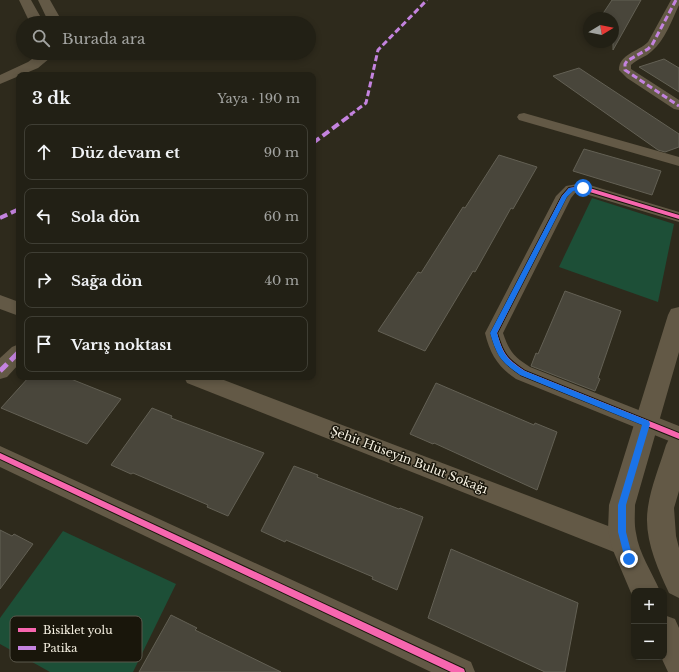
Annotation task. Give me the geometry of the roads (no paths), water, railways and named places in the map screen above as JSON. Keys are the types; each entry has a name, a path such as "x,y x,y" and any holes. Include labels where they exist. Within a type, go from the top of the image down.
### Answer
{"street":[{"path":"25,0 33,16"},
{"path":"44,0 52,16"},
{"path":"676,0 653,44 643,53 628,59 625,64 625,70 679,106"},
{"path":"0,70 20,60"},
{"path":"18,72 33,65 40,60"},
{"path":"0,80 16,73"},
{"path":"524,117 679,162"},
{"path":"679,217 583,188 571,189 564,196 494,333 498,348 507,363 523,373 646,424 679,436"},
{"path":"0,302 16,308"},
{"path":"644,588 629,559 624,544 622,532 622,505 679,315"},
{"path":"0,371 16,355"},
{"name":"Şehit Hüseyin Bulut Sokağı","path":"202,380 624,544"},
{"path":"679,445 661,508 662,536 668,560 679,583"},
{"path":"0,456 461,672"},
{"path":"667,636 679,661"}]}
